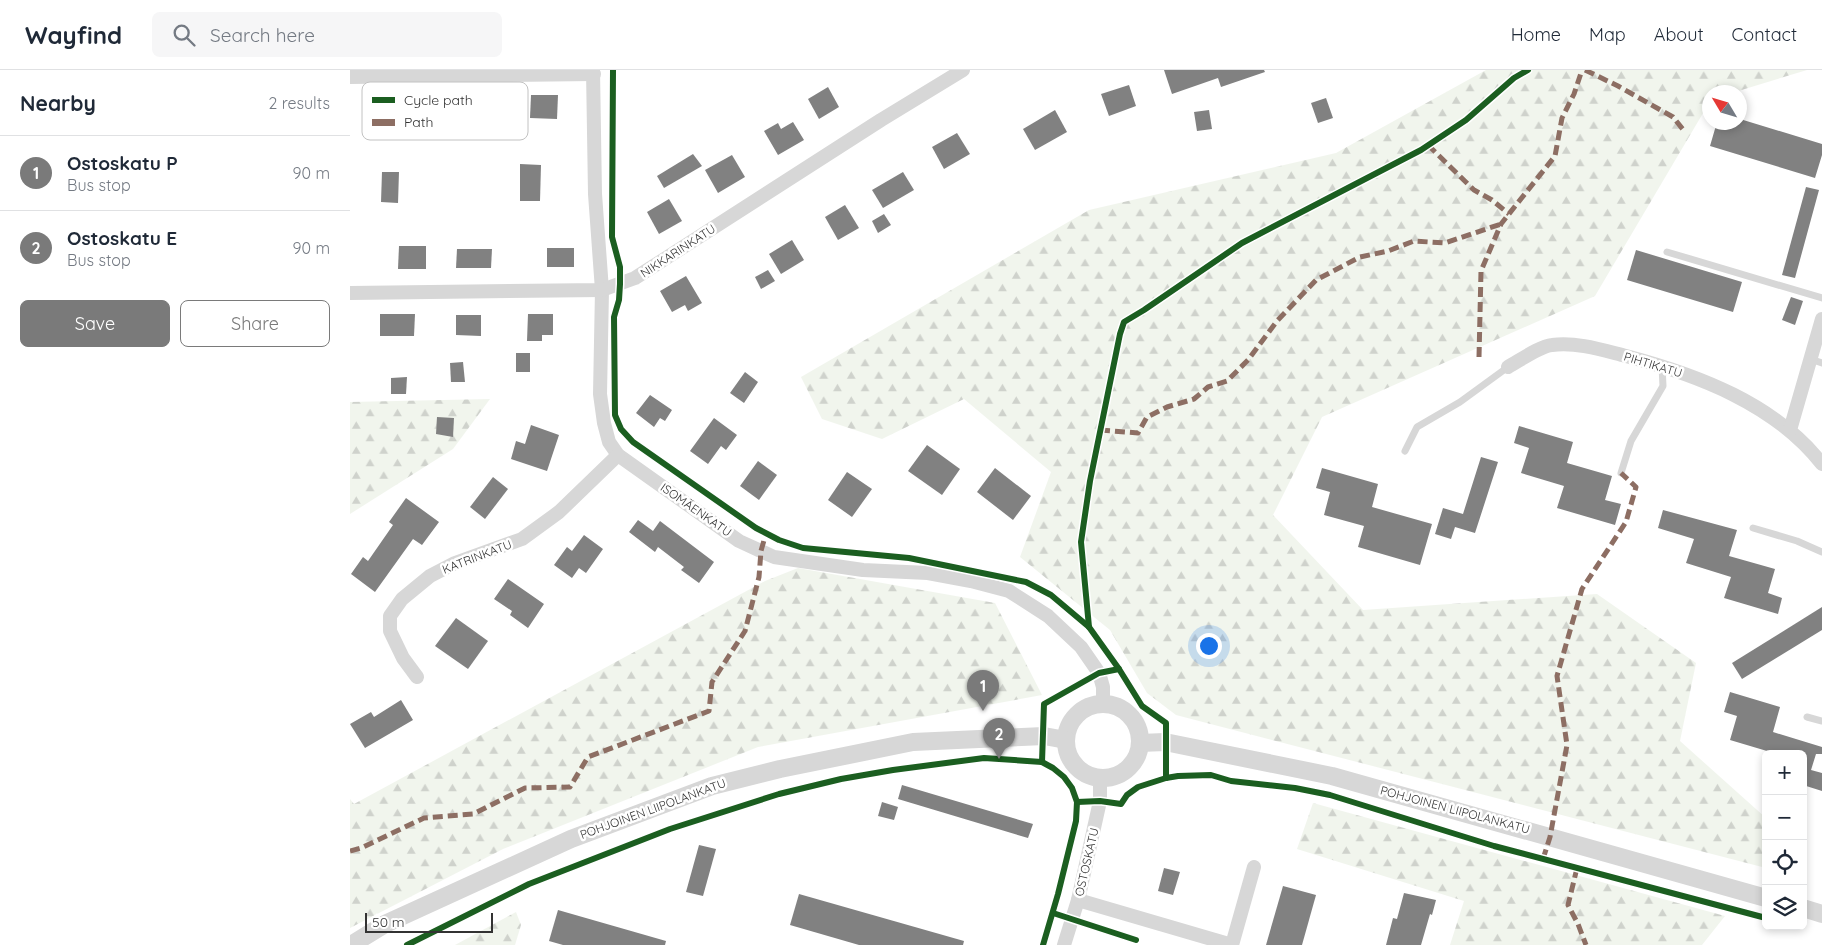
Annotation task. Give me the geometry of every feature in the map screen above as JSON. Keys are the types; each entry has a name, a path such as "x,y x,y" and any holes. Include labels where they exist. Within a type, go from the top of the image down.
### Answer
{"street":[{"name":"NIKKARINKATU","path":"350,293 602,290 634,278 963,70"},
{"name":"ISOMÄENKATU","path":"594,72 594,194 602,290 600,394 609,442 618,455 739,541 774,557 863,570 928,573 971,581 1009,591 1048,616 1082,648 1099,673 1103,688 1103,704"},
{"path":"350,76 594,72"},
{"path":"1790,430 1816,361 1822,320"},
{"name":"PIHTIKATU","path":"1508,367 1550,345 1582,345 1662,366 1734,394 1790,430 1822,464"},
{"name":"KATRINKATU","path":"417,676 403,658 390,631 390,616 402,599 430,576 455,563 522,539 559,512 618,455"},
{"path":"1103,704 1120,708 1128,714 1136,724 1140,742 1136,758 1128,768 1112,777 1100,778 1087,775 1076,767 1068,752 1066,740 1071,722 1087,708 1103,704"},
{"name":"POHJOINEN LIIPOLANKATU","path":"352,945 385,924 571,839 712,786 780,769 913,742 1044,736 1066,740"},
{"name":"POHJOINEN LIIPOLANKATU","path":"1140,742 1165,742 1332,776 1762,897"},
{"name":"OSTOSKATU","path":"1064,945 1078,900 1100,801 1100,778"},
{"path":"1078,900 1232,945 1254,867"},
{"path":"1807,909 1822,914"}],"lane":[{"path":"1667,252 1822,298"},
{"path":"1621,473 1631,442 1663,386 1662,366"},
{"path":"1405,451 1417,427 1460,402 1508,367"},
{"path":"1753,528 1797,541 1822,552"},
{"path":"1807,717 1822,721"}],"green space":[{"path":"1486,70 1807,70 1747,88 1747,85 1702,85 1702,115 1595,296 1322,417 1273,515 1363,610 1597,594 1696,663 1680,741 1762,814 1762,867 1176,715 1147,693 1110,630 1020,557 1051,472 964,399 882,439 822,419 801,377 1089,210 1336,153"},
{"path":"490,399 453,449 350,514 350,402"},
{"path":"798,568 995,603 1042,695 758,747 503,849 350,928 350,799 354,804 765,581"},
{"path":"1313,803 1725,916 1702,945 1450,945 1464,901 1297,849"},
{"path":"516,912 521,925 515,945 455,945"}],"building":[{"path":"1164,70 1264,70 1265,72 1221,87 1218,78 1172,94"},
{"path":"1129,85 1136,106 1109,116 1101,94"},
{"path":"828,87 839,107 819,119 808,99"},
{"path":"531,95 558,95 557,119 530,118"},
{"path":"1326,98 1333,118 1318,123 1311,103"},
{"path":"1055,110 1067,132 1035,150 1023,129"},
{"path":"1209,110 1212,129 1197,131 1194,112"},
{"path":"1747,121 1822,144 1822,155 1815,178 1710,146 1715,130 1747,130"},
{"path":"793,122 804,140 778,155 764,131 778,123 781,129"},
{"path":"957,133 970,154 944,169 932,147"},
{"path":"693,154 702,166 664,188 657,176"},
{"path":"732,155 745,177 718,193 705,170"},
{"path":"520,164 541,165 540,201 520,201"},
{"path":"382,172 399,172 398,203 381,202"},
{"path":"903,172 914,190 883,208 872,190"},
{"path":"1806,187 1819,190 1795,278 1782,275"},
{"path":"669,199 682,221 659,234 647,212"},
{"path":"845,205 859,228 838,240 825,217"},
{"path":"884,214 891,225 878,233 872,221"},
{"path":"792,240 804,260 781,274 769,254"},
{"path":"399,246 426,246 426,269 398,269"},
{"path":"547,248 574,248 574,267 547,267"},
{"path":"457,249 492,249 491,268 456,268"},
{"path":"1636,250 1742,282 1733,312 1627,280"},
{"path":"768,270 775,281 761,289 755,277"},
{"path":"686,276 702,303 688,311 685,305 672,312 660,291"},
{"path":"1791,297 1803,301 1795,325 1782,320"},
{"path":"380,314 415,314 414,336 380,336"},
{"path":"528,314 553,314 553,335 542,335 542,341 527,341"},
{"path":"456,315 481,315 481,336 456,335"},
{"path":"516,353 530,353 530,372 516,372"},
{"path":"463,362 465,382 451,382 450,363"},
{"path":"745,372 758,382 744,403 730,393"},
{"path":"407,377 406,394 391,394 391,378"},
{"path":"650,395 672,410 665,421 660,418 654,427 636,413"},
{"path":"437,417 454,418 453,437 436,434"},
{"path":"714,418 737,435 726,450 721,446 708,464 690,451"},
{"path":"531,425 559,435 547,471 511,459 516,441 525,444"},
{"path":"1519,426 1573,442 1567,463 1612,476 1605,500 1621,504 1615,525 1557,508 1564,486 1521,473 1529,448 1514,443"},
{"path":"927,445 960,469 942,495 908,471"},
{"path":"1481,457 1498,462 1475,533 1455,527 1451,539 1435,534 1443,508 1463,514"},
{"path":"758,461 777,475 759,500 740,486"},
{"path":"995,468 1031,496 1013,520 977,492"},
{"path":"1322,468 1378,484 1372,507 1432,524 1420,565 1358,547 1364,526 1324,515 1330,492 1316,488"},
{"path":"847,472 872,489 852,517 828,500"},
{"path":"493,477 508,489 485,519 470,507"},
{"path":"406,498 439,522 422,545 413,539 375,592 351,574 363,557 368,561 393,525 389,522"},
{"path":"1663,510 1737,530 1729,556 1775,569 1768,593 1782,598 1778,614 1724,598 1731,577 1686,563 1694,539 1658,528"},
{"path":"638,520 653,531 660,521 714,562 699,583 681,570 684,567 658,547 655,552 629,532"},
{"path":"584,535 603,549 586,573 579,568 572,578 554,565 567,547 572,551"},
{"path":"508,579 544,604 528,628 510,615 512,611 494,599"},
{"path":"1822,607 1822,630 1742,679 1732,663"},
{"path":"456,618 488,641 468,669 435,646"},
{"path":"1730,692 1780,707 1773,732 1822,747 1822,754 1816,754 1811,770 1822,773 1822,791 1807,786 1807,750 1764,750 1730,740 1737,716 1724,712"},
{"path":"401,700 413,720 365,748 350,724 371,712 374,717"},
{"path":"902,785 1033,824 1028,838 898,799"},
{"path":"882,802 898,807 894,820 878,816"},
{"path":"699,845 716,849 703,896 686,892"},
{"path":"1164,868 1180,872 1173,895 1158,891"},
{"path":"1283,886 1316,895 1302,945 1266,945"},
{"path":"1404,893 1436,900 1432,915 1430,914 1421,945 1386,945 1393,918 1397,919"},
{"path":"799,894 964,941 963,945 859,945 790,925"},
{"path":"558,910 666,941 665,945 563,945 549,941"}],"marked path":[{"path":"1479,357 1481,271 1501,224 1555,156 1562,118 1574,94 1582,70"},
{"path":"1585,70 1673,117 1685,132"},
{"path":"1428,145 1474,190 1492,200 1509,214"},
{"path":"1100,430 1138,433 1147,417 1167,407 1194,399 1208,387 1227,381 1248,360 1277,321 1316,280 1360,257 1388,251 1414,241 1445,243 1501,224"},
{"path":"1543,859 1550,837 1567,745 1557,676 1582,589 1626,522 1636,487 1621,473"},
{"path":"350,851 361,848 424,818 473,814 525,788 570,787 588,757 709,711 712,682 745,631 759,577 761,551 766,533"},
{"path":"1577,868 1568,905 1586,945"}],"cycle path":[{"path":"613,70 612,237 620,267 619,300 614,317 615,415 621,429 633,442 756,528 779,540 803,548 909,558 1026,582 1051,595 1089,627 1119,669 1142,706 1166,723 1166,778"},
{"path":"1089,627 1081,542 1090,481 1124,322 1242,243 1421,150 1466,120 1514,78 1528,70"},
{"path":"1042,762 1044,704 1099,673 1119,669"},
{"path":"407,945 529,884 670,829 779,794 841,779 984,758 1042,762 1064,777 1072,788 1077,802 1076,821 1043,945"},
{"path":"1077,802 1100,801 1121,804 1127,795 1138,787 1178,776 1211,775 1231,781 1295,788 1330,795 1494,846 1762,917"},
{"path":"1053,913 1136,940"}],"place":[{"name":"Ostoskatu P","path":"983,711"},
{"name":"Ostoskatu E","path":"999,759"}]}
